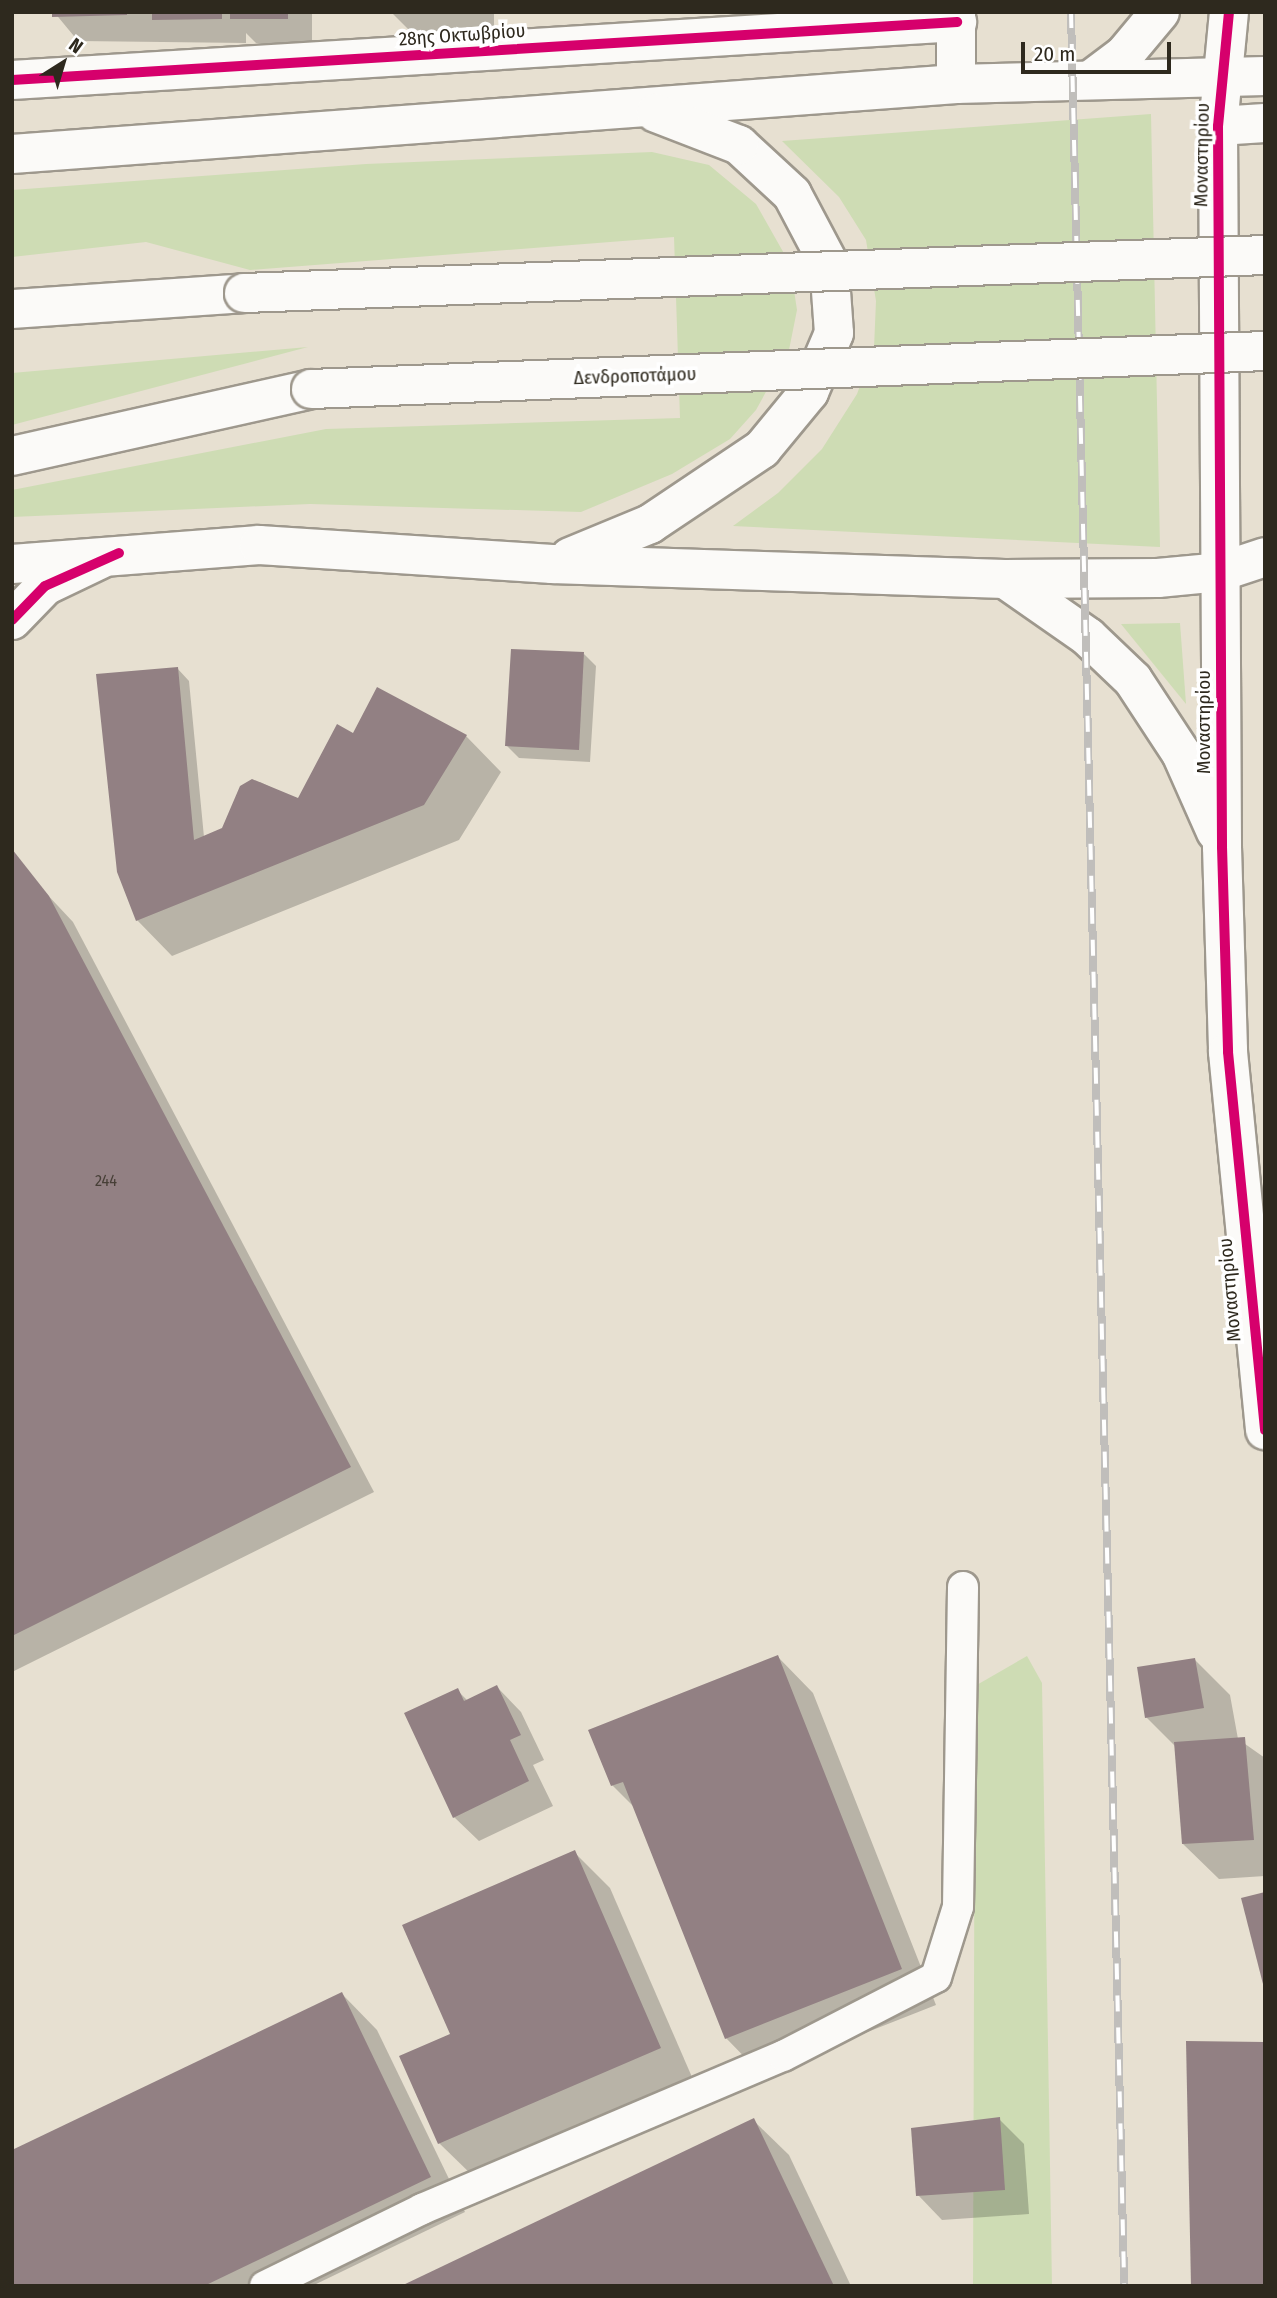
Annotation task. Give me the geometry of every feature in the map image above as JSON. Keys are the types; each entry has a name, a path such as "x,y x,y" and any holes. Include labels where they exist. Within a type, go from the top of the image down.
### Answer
{"main road":[{"path":"1092,79 1124,55 1160,12"},
{"name":"Μοναστηρίου","path":"1229,12 1218,126 1222,847 1230,1078 1265,1430"},
{"path":"956,17 956,83"},
{"name":"28ης Οκτωβρίου","path":"12,80 956,17"},
{"path":"12,154 956,83 1265,76"},
{"path":"552,564 649,524 736,471 809,392 834,333 835,302 824,248 779,178 726,137 629,106"},
{"path":"1218,126 1265,123"},
{"path":"12,309 244,293 1265,255"},
{"name":"Δενδροποτάμου","path":"12,456 312,389 1265,351"},
{"path":"12,564 119,553 259,545 552,564 1005,579 1220,572 1265,557"},
{"path":"12,620 45,586 119,553"},
{"path":"1005,579 1088,636 1133,680 1181,753 1222,847"}],"lane":[{"path":"265,2286 422,2209 783,2056 936,1977 958,1907 964,1587"}],"green space":[{"path":"1151,114 1160,547 733,526 778,493 822,449 857,394 874,348 876,301 866,240 839,197 782,141"},
{"path":"652,152 709,165 756,204 790,264 797,310 789,350 756,410 730,439 672,474 581,512 310,504 12,517 12,490 326,429 680,418 674,237 250,270 146,242 12,257 12,190 366,164"},
{"path":"308,347 12,425 12,373"},
{"path":"1180,623 1186,704 1121,624"},
{"path":"1027,1656 1042,1683 1052,2286 973,2286 975,1686"}],"building":[{"path":"52,12 127,12 127,15 52,17"},
{"path":"152,12 222,12 222,19 152,20"},
{"path":"230,12 288,12 288,19 230,19"},
{"path":"511,649 584,652 579,750 505,746"},
{"path":"178,667 194,840 222,828 240,786 252,779 298,798 337,724 353,733 377,687 467,735 424,805 136,921 117,872 96,674"},
{"path":"12,849 49,896 351,1467 12,1636"},
{"path":"778,1655 902,1969 725,2039 623,1782 611,1786 588,1730"},
{"path":"1195,1658 1204,1708 1145,1718 1137,1667"},
{"path":"497,1685 521,1735 510,1740 529,1781 453,1818 404,1713 458,1688 464,1701"},
{"path":"1245,1737 1254,1840 1182,1844 1174,1742"},
{"path":"575,1850 661,2048 438,2144 399,2056 450,2034 402,1925"},
{"path":"1265,1892 1265,1988 1264,1988 1241,1898"},
{"path":"342,1992 431,2177 204,2286 12,2286 12,2150"},
{"path":"1186,2041 1265,2042 1265,2286 1191,2286"},
{"path":"1000,2117 1005,2190 916,2196 911,2128"},
{"path":"754,2118 834,2286 401,2286"}],"railway":[{"path":"1071,12 1124,2286"}],"cycle path":[{"path":"1229,12 1218,126 1222,847 1228,1052 1265,1430"},
{"path":"12,80 957,22"},
{"path":"12,620 45,586 119,553"}]}
